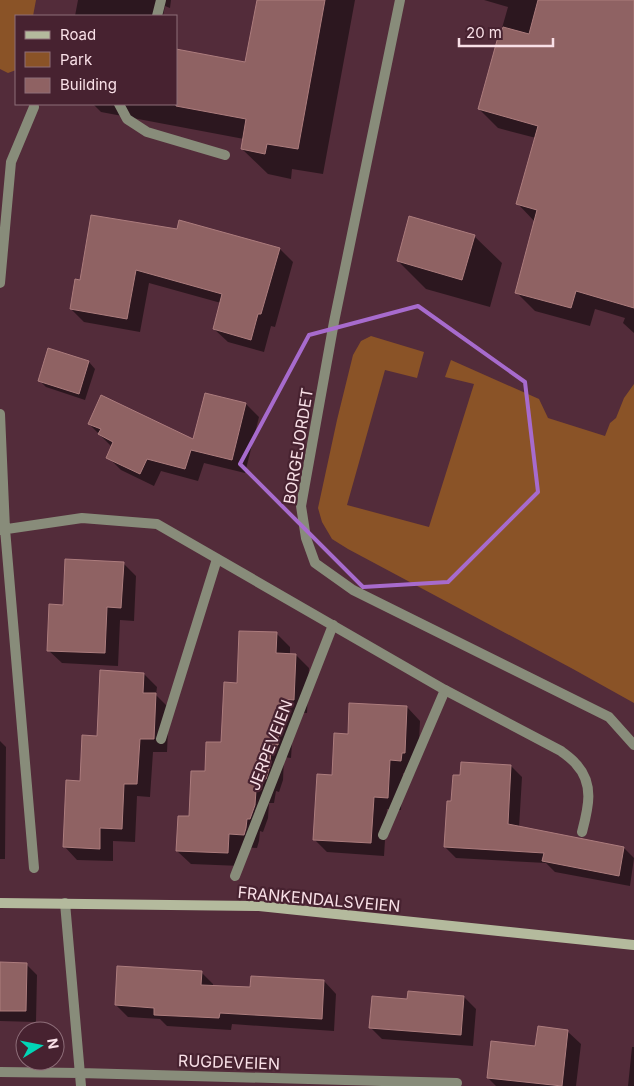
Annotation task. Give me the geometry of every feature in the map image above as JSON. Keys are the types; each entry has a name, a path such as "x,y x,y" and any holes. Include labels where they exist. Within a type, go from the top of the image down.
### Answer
{"main road":[{"name":"FRANKENDALSVEIEN","path":"0,903 259,906 634,945"}],"street":[{"path":"157,15 161,0"},
{"name":"BORGEJORDET","path":"400,0 334,322 302,506 306,538 315,563 353,590 609,718 634,745"},
{"path":"120,105 127,119 147,132 225,155"},
{"path":"0,283 12,162 34,107"},
{"path":"0,414 2,529 34,868"},
{"path":"2,529 82,518 157,524 445,690 561,751 577,764 586,780 589,799 582,832"},
{"path":"161,739 217,559"},
{"name":"JERPEVEIEN","path":"236,876 333,626"},
{"path":"383,835 445,690"},
{"path":"65,903 80,1086"},
{"name":"RUGDEVEIEN","path":"0,1072 456,1083"}],"highlighted area":[{"path":"418,306 525,382 538,492 448,582 363,587 240,464 309,335"}],"green space":[{"path":"0,0 36,0 33,15 15,15 15,70 8,73 0,69"},
{"path":"371,336 424,352 417,378 385,370 347,505 429,527 474,384 445,377 451,360 539,399 548,418 605,436 610,423 616,418 624,398 634,384 634,703 332,539 322,522 318,508 353,355 361,341"}],"building":[{"path":"257,0 325,0 298,149 267,144 265,154 241,149 246,119 176,106 178,105 178,49 245,62"},
{"path":"538,0 634,0 634,308 576,291 571,308 515,293 537,210 516,204 538,126 478,109 498,37 500,38 503,27 529,34"},
{"path":"91,215 177,229 179,220 280,248 261,314 258,314 251,340 213,329 222,294 136,270 127,319 70,309 75,279 80,280"},
{"path":"409,216 475,235 462,280 397,261"},
{"path":"48,348 89,361 79,394 38,381"},
{"path":"205,393 246,403 232,460 191,450 185,469 147,459 140,474 106,458 113,442 98,434 101,429 88,424 101,395 193,439"},
{"path":"65,559 124,562 121,608 107,607 105,653 47,651 49,604 63,605"},
{"path":"239,631 277,632 276,653 296,654 294,700 281,699 278,745 271,745 270,766 266,779 263,779 261,790 256,790 255,805 250,819 247,819 244,835 229,834 228,853 176,851 178,816 189,816 191,771 205,771 206,742 221,742 224,682 237,683"},
{"path":"100,670 144,673 143,693 156,693 154,739 140,739 137,784 124,784 122,829 100,828 100,849 63,847 66,780 80,781 82,735 97,736"},
{"path":"349,703 407,706 405,753 402,753 401,761 390,760 388,798 374,797 371,843 313,840 317,774 332,775 334,733 348,734"},
{"path":"461,762 511,765 508,824 624,847 619,876 542,861 544,853 444,847 447,801 451,801 453,775 460,775"},
{"path":"0,962 27,963 26,1011 0,1011"},
{"path":"117,966 202,971 201,985 250,987 251,976 324,980 322,1019 220,1013 219,1018 154,1015 154,1008 115,1005"},
{"path":"408,991 464,996 461,1035 369,1028 372,996 407,999"},
{"path":"538,1026 568,1030 562,1086 487,1078 491,1041 535,1046"}]}
